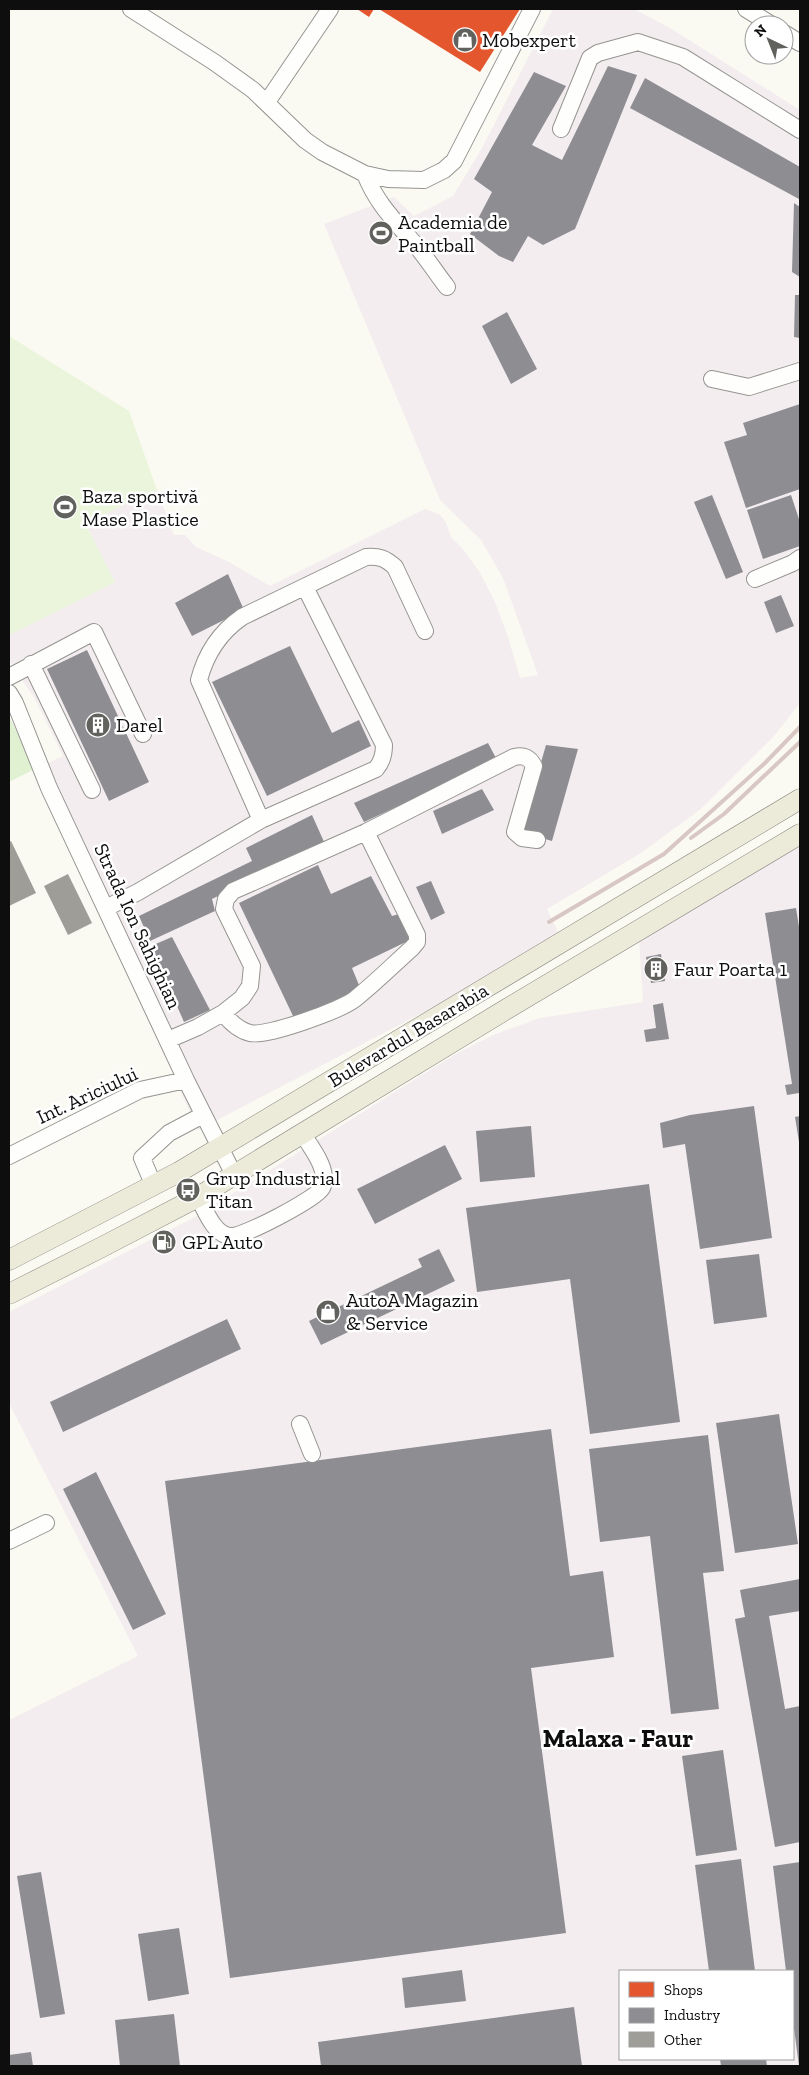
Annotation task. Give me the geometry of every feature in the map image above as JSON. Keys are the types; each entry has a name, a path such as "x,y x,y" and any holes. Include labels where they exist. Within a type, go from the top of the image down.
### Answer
{"main road":[{"name":"Bulevardul Basarabia","path":"9,1260 154,1186 800,799"},
{"name":"Bulevardul Basarabia","path":"9,1294 198,1197 800,834"}],"street":[{"path":"131,9 214,62 267,102 305,140 322,152 365,174 388,178 424,180 444,170 454,161 532,9"},
{"path":"267,102 330,9"},
{"path":"561,128 590,58 598,53 638,42 683,57 800,130"},
{"path":"365,174 372,193 415,244 447,288"},
{"path":"712,379 749,387 800,371"},
{"path":"261,820 199,680 209,651 227,628 242,617 366,557 378,556 387,560 394,567 425,631"},
{"path":"755,579 793,563 800,558"},
{"path":"106,908 138,892 261,820 376,769 384,754 384,745 305,587"},
{"path":"9,677 94,632 143,734"},
{"path":"32,664 92,790"},
{"name":"Strada Ion Sahighian","path":"9,693 15,702 49,788 186,1080 234,1175"},
{"path":"168,1040 198,1027 223,1012 242,998 250,986 252,966 224,909 226,899 233,891 366,832 514,757 522,755 529,758 534,766 514,832 522,838 537,840"},
{"path":"223,1012 236,1027 253,1034 283,1029 353,1000 418,942 417,935 366,832"},
{"name":"Int. Ariciului","path":"9,1156 140,1090 186,1080"},
{"path":"154,1186 142,1158 169,1133 203,1115"},
{"path":"198,1197 218,1231 231,1236 246,1232 308,1200 321,1189 325,1178 320,1164 302,1133"},
{"path":"300,1424 312,1454"},
{"path":"9,1542 46,1523"}],"shaded area":[{"path":"553,9 634,9 670,28 800,110 800,703 775,735 701,809 641,853 547,909 562,940 198,1130 35,769 63,756 36,701 9,660 9,635 115,582 85,523 157,490 174,535 185,535 196,547 229,562 270,586 425,509 439,514 446,522 451,537 479,571 495,602 520,678 538,675 503,578 481,540 440,500 324,224 394,197 414,216 453,196 482,148"},
{"path":"800,845 800,2066 9,2066 9,1720 138,1656 9,1403 9,1312 195,1217 454,1055 493,1035 540,1018 643,1002 639,940"}],"green space":[{"name":"Baza sportivă Mase Plastice","path":"9,336 129,411 157,490 85,523 115,582 9,635"},
{"path":"9,716 35,769 9,782"}],"building: Shops":[{"path":"357,9 374,9 369,17"},
{"name":"Mobexpert","path":"379,9 520,9 480,72"}],"building: Industry":[{"path":"608,66 637,75 575,229 543,245 528,236 513,262 499,256 470,234 492,192 474,179 534,72 566,86 532,145 562,160"},
{"path":"645,78 800,167 799,199 630,108"},
{"path":"794,203 800,207 800,277 792,272"},
{"path":"795,295 800,295 800,338 794,337"},
{"path":"507,312 537,369 511,384 482,326"},
{"path":"800,404 800,489 746,508 724,442 747,435 743,423"},
{"path":"712,495 743,572 726,579 694,502"},
{"path":"791,495 800,522 800,546 763,559 747,510"},
{"path":"228,574 244,610 192,636 175,603"},
{"path":"781,595 794,626 776,633 764,602"},
{"path":"290,646 332,733 359,720 371,746 267,796 212,682"},
{"name":"Darel","path":"87,650 149,782 109,801 47,669"},
{"path":"488,743 497,760 364,822 354,803"},
{"path":"546,745 578,749 552,841 521,832"},
{"path":"482,789 494,810 442,834 433,811"},
{"path":"312,815 325,844 212,899 215,911 150,941 139,916 252,861 246,848"},
{"path":"318,865 331,894 371,876 392,916 399,914 410,940 352,968 361,990 294,1018 239,903"},
{"path":"431,881 445,913 431,920 416,887"},
{"path":"796,908 800,933 799,1097 799,1093 787,1095 785,1085 792,1084 765,913"},
{"path":"172,937 210,1010 184,1022 151,946"},
{"name":"Faur Poarta 1","path":"661,954 665,981 651,983 646,957"},
{"path":"663,1003 669,1039 646,1042 644,1030 656,1028 653,1005"},
{"path":"754,1106 772,1238 700,1249 685,1144 663,1148 660,1123 690,1115"},
{"path":"800,1116 800,1142 799,1142 795,1117"},
{"path":"531,1126 535,1177 480,1182 476,1131"},
{"path":"445,1145 462,1179 375,1224 357,1189"},
{"path":"649,1184 680,1422 590,1434 570,1279 477,1292 466,1208"},
{"path":"439,1249 455,1281 321,1345 309,1321 422,1267 418,1259"},
{"path":"759,1254 767,1317 714,1324 706,1260"},
{"path":"227,1319 241,1349 63,1432 50,1402"},
{"path":"779,1414 798,1544 735,1553 716,1423"},
{"path":"551,1429 570,1576 603,1571 614,1657 531,1668 566,1933 230,1978 165,1481"},
{"path":"708,1435 724,1571 703,1573 719,1709 671,1714 650,1536 600,1542 589,1449"},
{"path":"96,1472 166,1614 133,1630 63,1489"},
{"path":"800,1579 800,1611 769,1616 785,1709 800,1706 800,1842 775,1847 735,1619 745,1617 740,1590"},
{"path":"723,1750 737,1850 696,1856 682,1756"},
{"path":"741,1859 755,1970 709,1970 695,1865"},
{"path":"800,1862 800,2066 794,2028 794,1970 786,1970 773,1866"},
{"path":"41,1872 65,2014 40,2018 17,1876"},
{"path":"179,1928 189,1994 148,2001 138,1934"},
{"path":"462,1970 466,2001 405,2008 402,1978"},
{"path":"574,2007 582,2066 321,2066 318,2042"},
{"path":"174,2014 180,2066 120,2066 115,2020"},
{"path":"31,2052 33,2066 9,2066 9,2055"},
{"path":"720,2060 766,2060 767,2066 721,2066"}],"building: Other":[{"path":"11,841 36,893 9,906 9,842"},
{"path":"68,874 92,923 68,935 44,886"}],"railway":[{"path":"549,922 664,854 765,763 800,727"},
{"path":"691,838 724,814 800,742"}],"place":[{"name":"Mobexpert","path":"465,40"},
{"name":"Academia de Paintball","path":"381,233"},
{"name":"Baza sportivă Mase Plastice","path":"65,507"},
{"name":"Darel","path":"98,725"},
{"name":"Faur Poarta 1","path":"656,969"},
{"name":"Grup Industrial Titan","path":"188,1190"},
{"name":"GPL Auto","path":"164,1242"},
{"name":"AutoA Magazin & Service","path":"328,1312"}],"district":[{"name":"Malaxa - Faur","path":"618,1738"}]}
